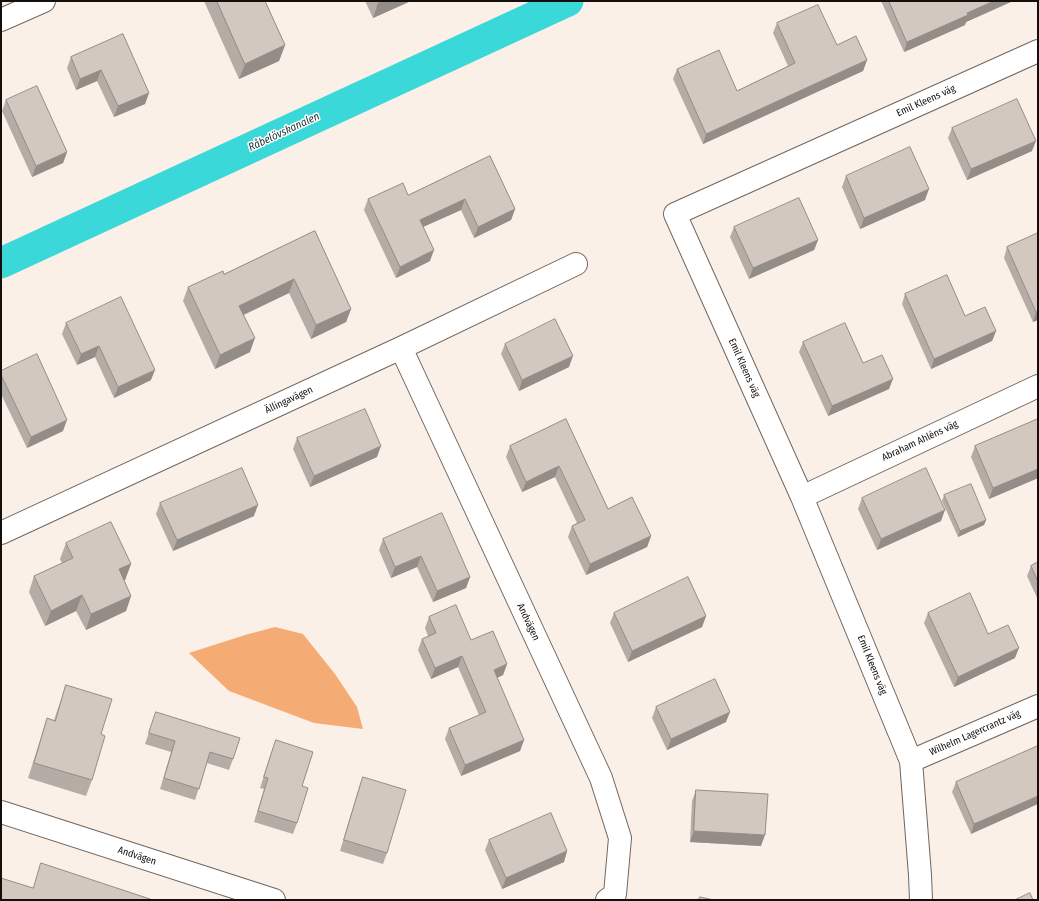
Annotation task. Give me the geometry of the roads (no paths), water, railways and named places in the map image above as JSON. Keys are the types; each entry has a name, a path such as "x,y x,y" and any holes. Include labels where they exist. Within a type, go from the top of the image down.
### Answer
{"street":[{"path":"1,20 44,1"},
{"name":"Emil Kleens väg","path":"921,900 911,761 802,497 675,214 1038,51"},
{"name":"Ällingavägen","path":"1,532 401,348 576,264"},
{"name":"Andvägen","path":"401,348 601,778 620,838 615,894 606,900"},
{"name":"Abraham Ahléns väg","path":"802,497 1038,386"},
{"name":"Wilhelm Lagercrantz väg","path":"911,761 1038,706"},
{"name":"Andvägen","path":"1,812 274,900"}],"waterway":[{"name":"Råbelövskanalen","path":"1,263 568,1"}]}
